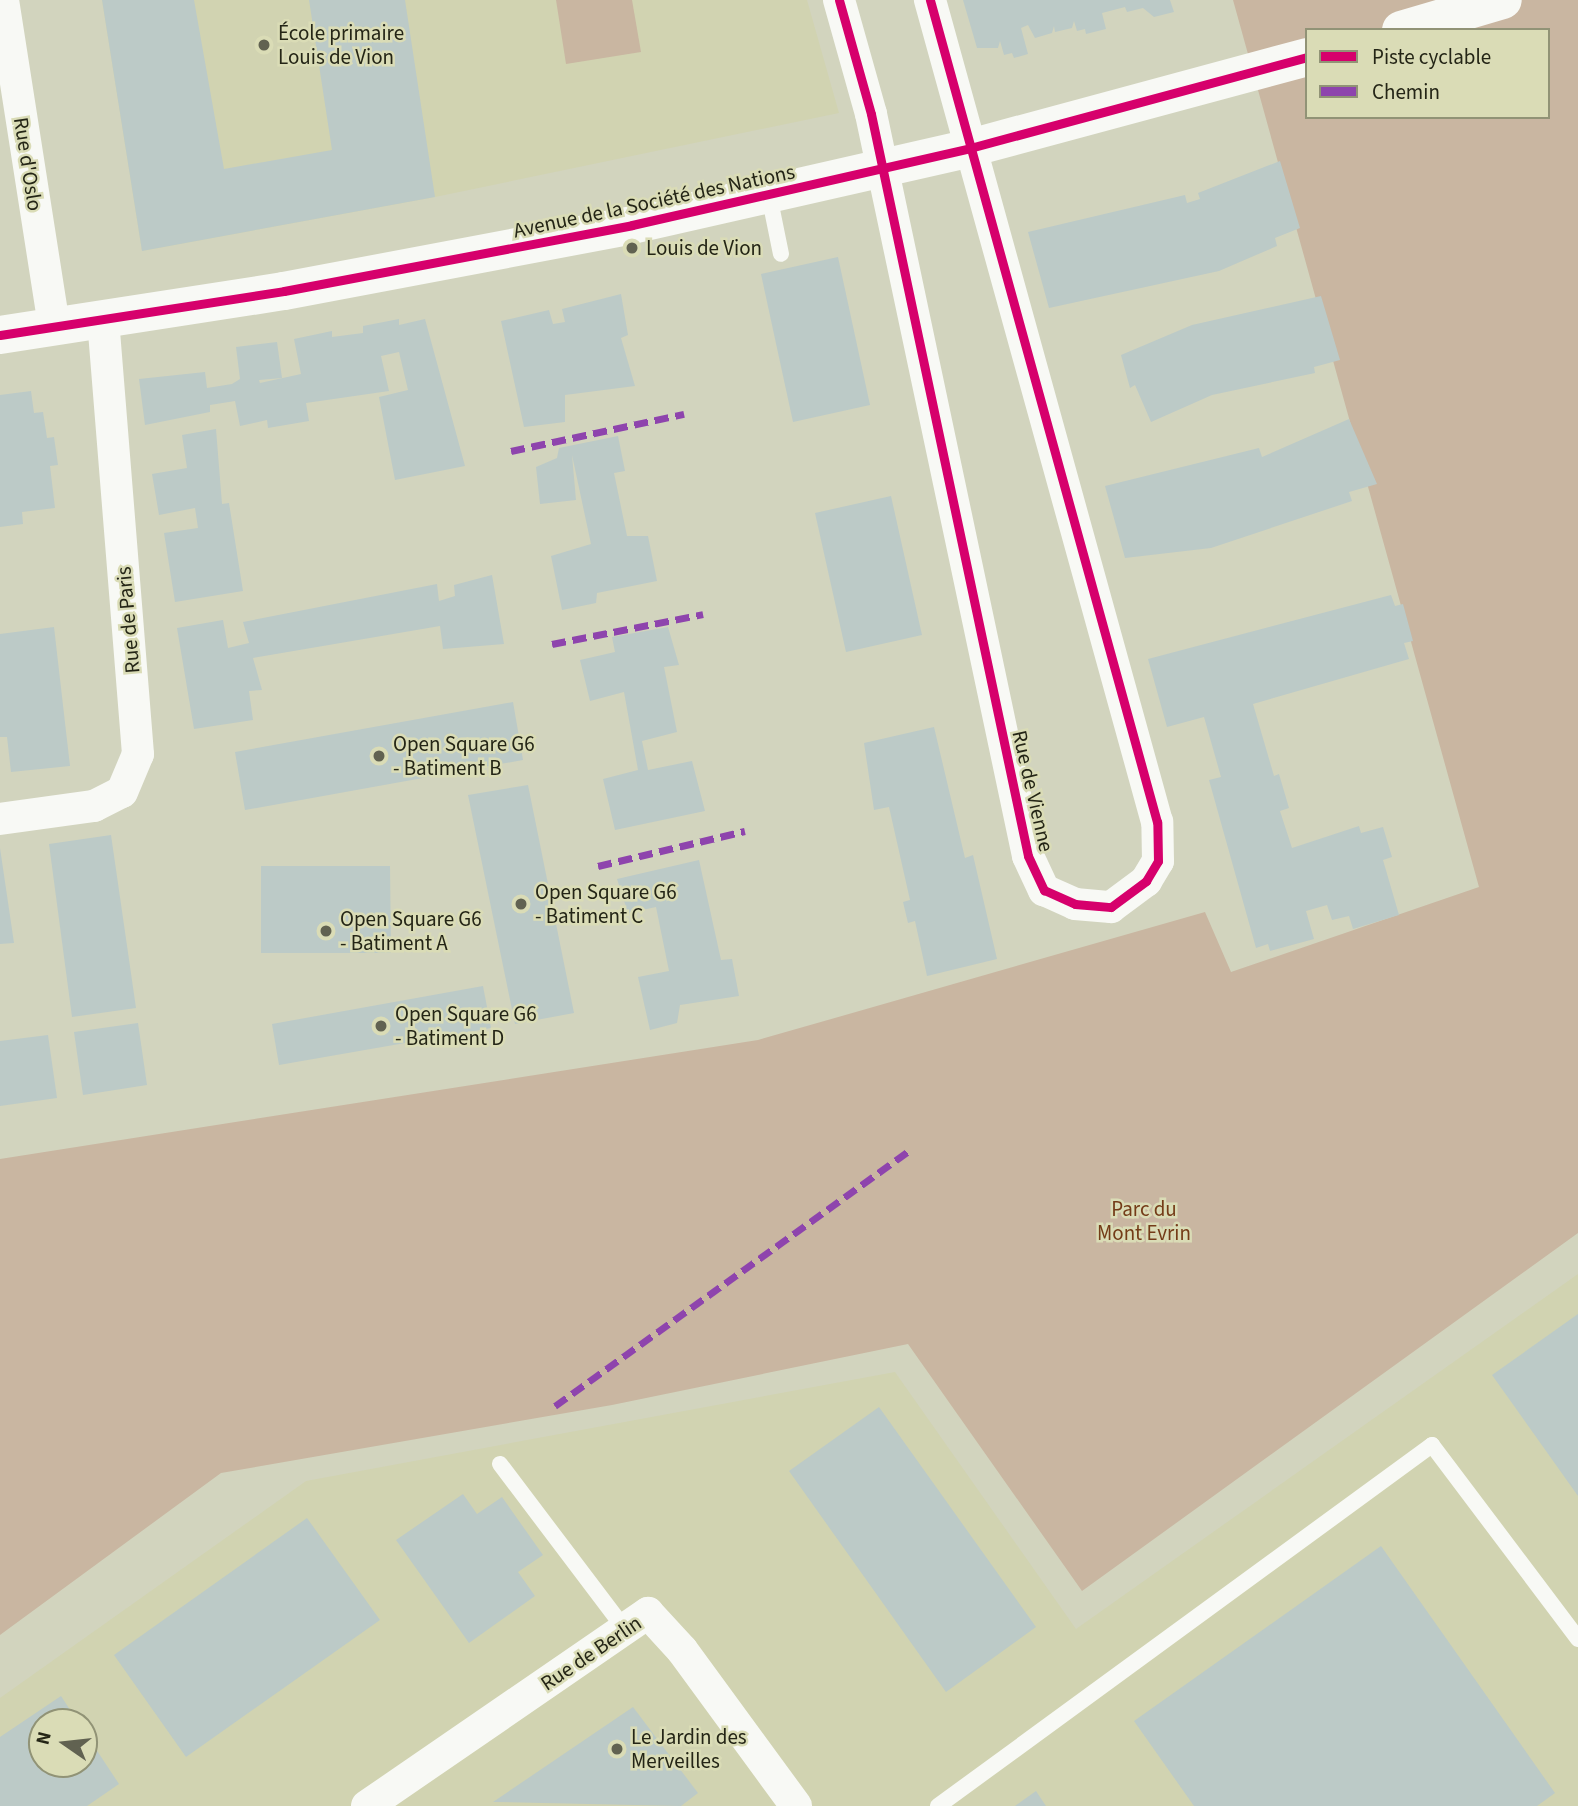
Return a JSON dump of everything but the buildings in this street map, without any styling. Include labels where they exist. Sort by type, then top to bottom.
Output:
[{"type":"street","name":"Rue d'Oslo","points":[[3,0],[54,327]]},
{"type":"street","name":"Rue de Vienne","points":[[839,0],[881,169],[1028,856],[1044,890],[1075,904],[1111,907],[1146,881],[1158,861],[1157,822],[930,0]]},
{"type":"street","points":[[1408,28],[1503,0]]},
{"type":"street","name":"Avenue de la Société des Nations","points":[[0,335],[458,259],[769,195],[970,148],[1305,58]]},
{"type":"street","name":"Rue de Paris","points":[[0,819],[94,806],[121,792],[138,754],[103,319]]},
{"type":"street","name":"Rue de Berlin","points":[[367,1806],[648,1613],[682,1650],[796,1806]]},
{"type":"lane","points":[[769,195],[782,254]]},
{"type":"lane","points":[[938,1806],[1432,1445],[1578,1639]]},
{"type":"lane","points":[[500,1464],[625,1629]]},
{"type":"shaded area","points":[[102,0],[807,0],[839,113],[435,197],[142,251]]},
{"type":"shaded area","points":[[1578,1274],[1578,1806],[0,1806],[0,1698],[306,1481],[895,1372],[1076,1629]]},
{"type":"green space","points":[[556,0],[632,0],[641,52],[566,64]]},
{"type":"green space","name":"Parc du Mont Evrin","points":[[1233,0],[1578,0],[1578,1233],[1082,1591],[908,1344],[612,1405],[221,1473],[0,1635],[0,1159],[758,1040],[1205,912],[1231,972],[1479,887]]},
{"type":"marked path","points":[[511,451],[684,414]]},
{"type":"marked path","points":[[552,644],[703,614]]},
{"type":"marked path","points":[[598,866],[745,831]]},
{"type":"marked path","points":[[555,1406],[910,1150]]},
{"type":"cycle path","points":[[839,0],[871,114],[1028,856],[1044,890],[1075,904],[1111,907],[1146,881],[1158,861],[1157,822],[930,0]]},
{"type":"cycle path","points":[[0,335],[284,291],[632,225],[970,148],[1305,58]]},
{"type":"place","name":"École primaire Louis de Vion","points":[[264,45]]},
{"type":"place","name":"Louis de Vion","points":[[632,248]]},
{"type":"place","name":"Open Square G6 - Batiment B","points":[[379,756]]},
{"type":"place","name":"Open Square G6 - Batiment C","points":[[521,904]]},
{"type":"place","name":"Open Square G6 - Batiment A","points":[[326,931]]},
{"type":"place","name":"Open Square G6 - Batiment D","points":[[381,1026]]},
{"type":"place","name":"Le Jardin des Merveilles","points":[[617,1749]]}]
